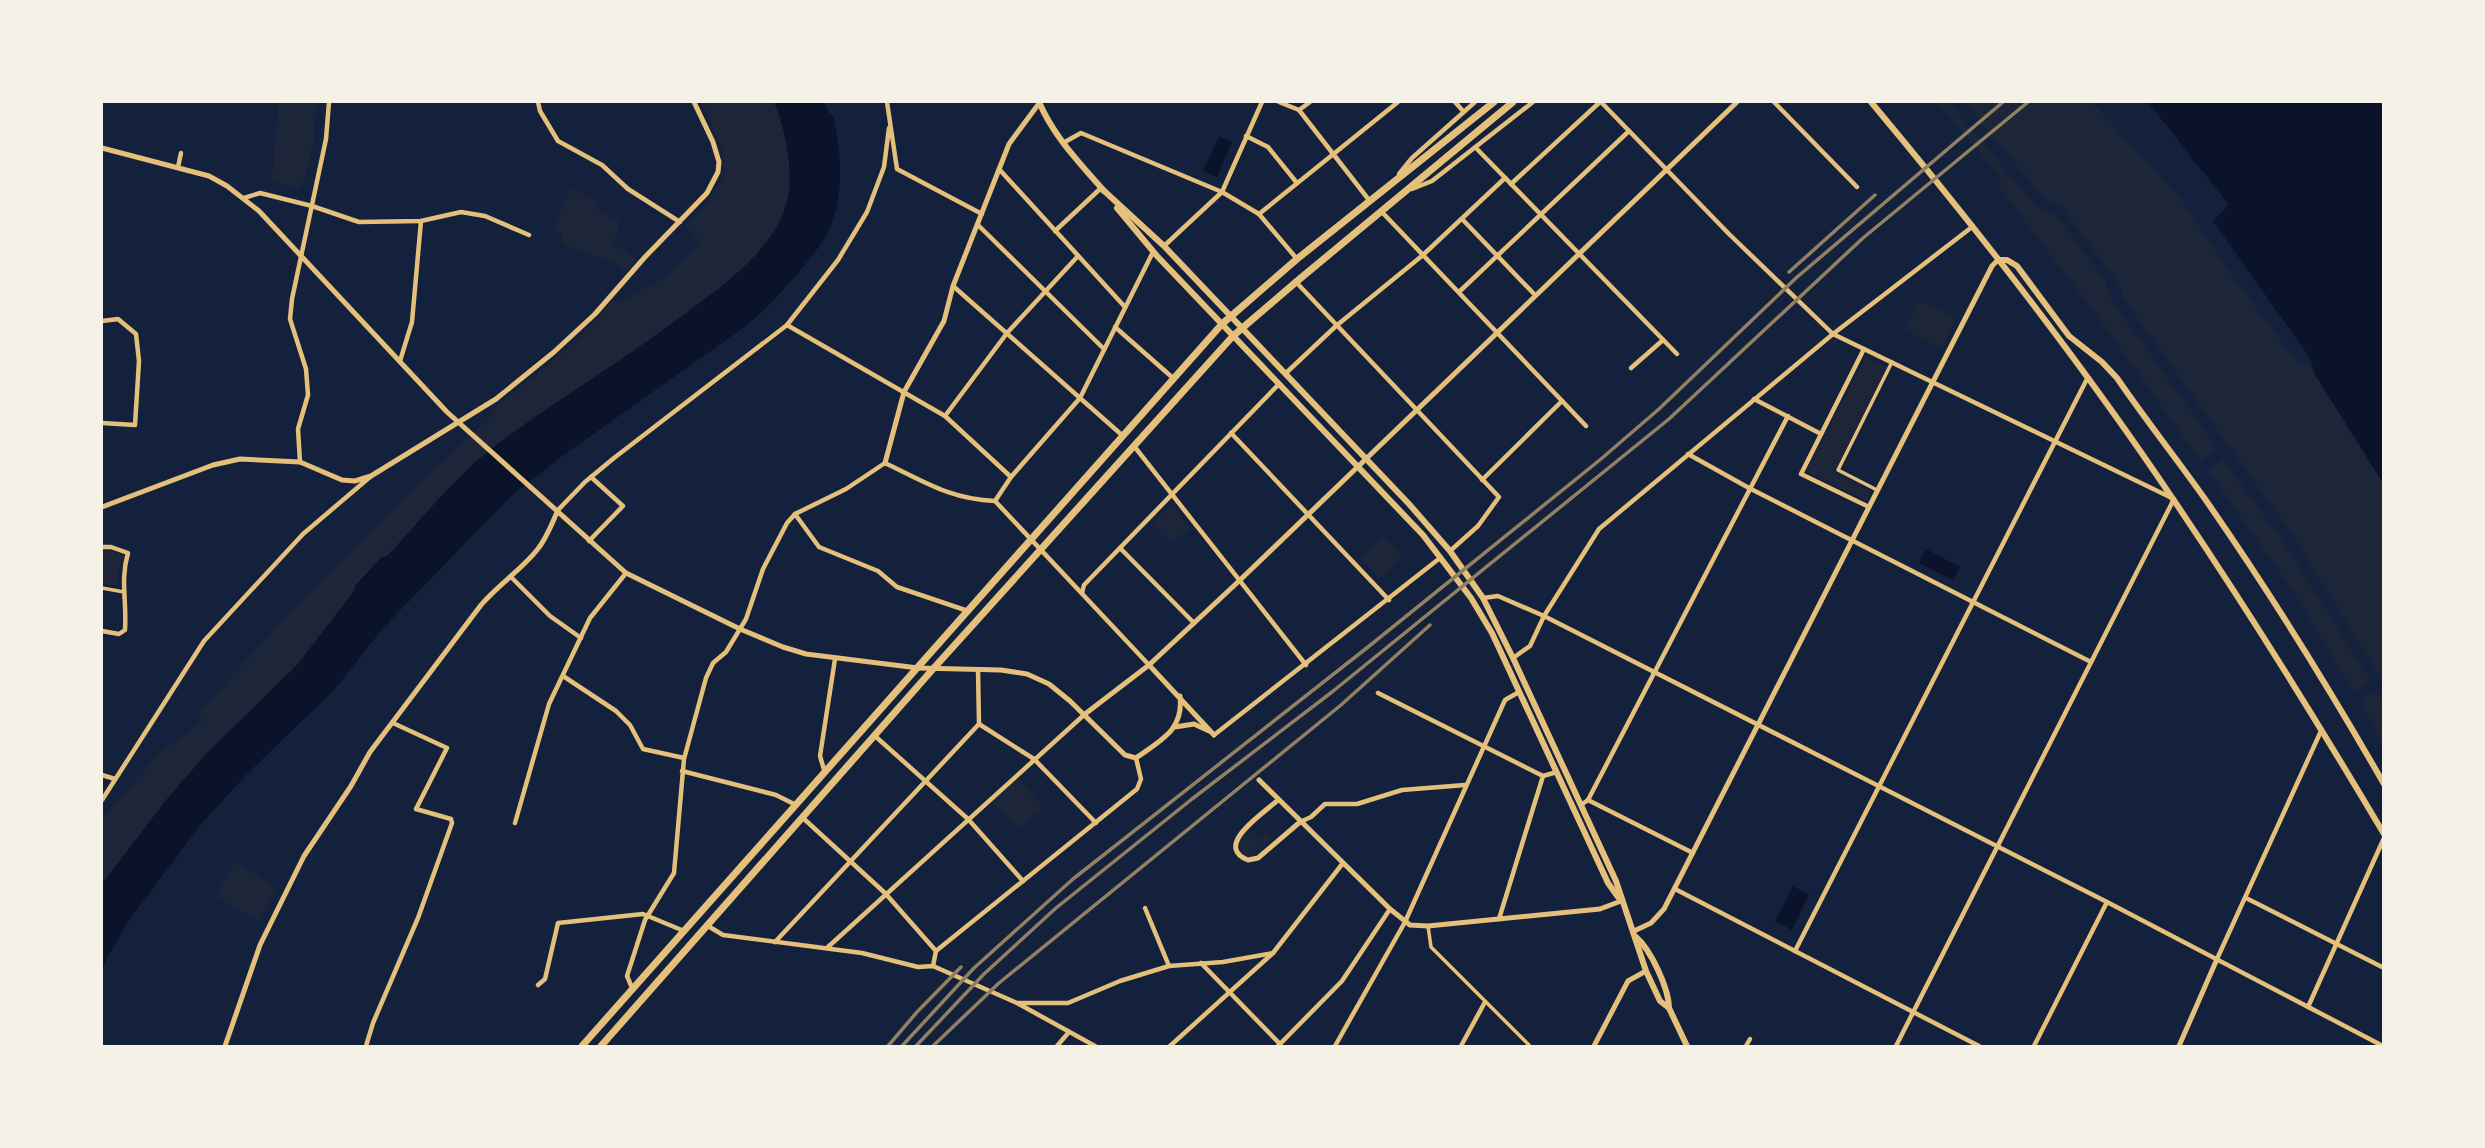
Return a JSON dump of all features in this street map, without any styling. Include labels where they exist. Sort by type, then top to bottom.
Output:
[{"type":"main road","points":[[1040,102],[1046,118],[1062,144],[1153,251],[1441,557],[1471,598],[1492,633],[1520,691],[1608,883],[1621,901]]},
{"type":"main road","points":[[582,1046],[1222,324],[1369,200],[1494,102]]},
{"type":"main road","points":[[601,1046],[933,669],[1242,327],[1513,102]]},
{"type":"main road","points":[[1871,102],[1998,260],[2174,499],[2322,728],[2384,836]]},
{"type":"main road","points":[[1101,188],[1164,246],[1425,521],[1483,598],[1584,803],[1616,881],[1635,934],[1637,950],[1660,1001],[1669,1008]]},
{"type":"main road","points":[[1998,260],[2015,264],[2069,336],[2117,377],[2270,594],[2384,784]]},
{"type":"main road","points":[[1635,934],[1646,946],[1686,1046]]},
{"type":"street","points":[[300,462],[298,429],[307,395],[306,369],[290,319],[326,139],[329,102]]},
{"type":"street","points":[[538,102],[540,111],[558,141],[602,165],[628,189],[680,222]]},
{"type":"street","points":[[102,800],[204,641],[303,534],[371,477],[519,382],[568,340],[707,193],[718,172],[719,162],[713,142],[694,102]]},
{"type":"street","points":[[887,102],[897,169],[982,214]]},
{"type":"street","points":[[633,990],[627,976],[648,916],[674,873],[684,758],[713,663],[726,652],[746,619],[763,569],[786,523],[795,514],[846,489],[885,463],[904,392],[944,321],[953,286],[1014,134],[1040,102]]},
{"type":"street","points":[[1164,246],[1222,192],[1262,102]]},
{"type":"street","points":[[1279,102],[1299,110],[1369,200]]},
{"type":"street","points":[[1299,110],[1310,102]]},
{"type":"street","points":[[1259,214],[1398,102]]},
{"type":"street","points":[[1455,102],[1463,111]]},
{"type":"street","points":[[1395,181],[1412,158],[1475,102]]},
{"type":"street","points":[[1404,192],[1432,181],[1532,102]]},
{"type":"street","points":[[1511,184],[1601,102],[1758,262],[1833,334],[2174,499],[1896,1046]]},
{"type":"street","points":[[827,947],[1085,714],[1149,665],[1737,102]]},
{"type":"street","points":[[1774,102],[1857,187]]},
{"type":"street","points":[[225,1046],[260,945],[293,877],[370,752],[495,588],[511,577],[538,549],[558,510],[592,477],[787,325],[838,260],[867,212],[884,167],[889,128]]},
{"type":"street","points":[[1459,292],[1629,131]]},
{"type":"street","points":[[1062,144],[1081,133],[1222,192],[1259,214],[1297,259]]},
{"type":"street","points":[[1246,136],[1268,147],[1297,183]]},
{"type":"street","points":[[102,148],[209,176],[244,198],[458,422],[626,573],[783,647],[835,659],[918,668],[1001,670],[1027,674],[1049,684],[1085,714],[1125,754],[1136,758]]},
{"type":"street","points":[[1476,148],[1677,354]]},
{"type":"street","points":[[177,167],[181,153]]},
{"type":"street","points":[[999,169],[1125,307]]},
{"type":"street","points":[[1286,373],[1336,326],[1423,255],[1505,177]]},
{"type":"street","points":[[1055,231],[1101,188]]},
{"type":"street","points":[[244,198],[260,193],[312,206],[359,222],[421,221],[461,212],[485,216],[529,234]]},
{"type":"street","points":[[1381,211],[1586,425]]},
{"type":"street","points":[[1462,219],[1535,295]]},
{"type":"street","points":[[400,360],[412,322],[421,221]]},
{"type":"street","points":[[978,225],[1104,349]]},
{"type":"street","points":[[1513,658],[1530,646],[1544,616],[1599,529],[1833,334],[1972,227]]},
{"type":"street","points":[[995,501],[1011,477],[1080,398],[1153,251]]},
{"type":"street","points":[[944,416],[1007,333],[1079,256]]},
{"type":"street","points":[[1635,934],[1656,919],[1675,889],[1992,266],[1998,260]]},
{"type":"street","points":[[1296,282],[1499,497],[1478,526],[1450,551]]},
{"type":"street","points":[[953,286],[1123,436]]},
{"type":"street","points":[[102,321],[118,319],[139,339],[135,425],[102,423]]},
{"type":"street","points":[[787,325],[944,416],[1011,477]]},
{"type":"street","points":[[1115,327],[1173,378]]},
{"type":"street","points":[[1631,368],[1663,340]]},
{"type":"street","points":[[1864,349],[1801,474],[1870,508]]},
{"type":"street","points":[[1878,491],[1838,470],[1892,362]]},
{"type":"street","points":[[1796,951],[2087,379]]},
{"type":"street","points":[[1082,593],[1084,585],[1279,384]]},
{"type":"street","points":[[1754,399],[1821,433]]},
{"type":"street","points":[[1482,480],[1562,401]]},
{"type":"street","points":[[1693,853],[1584,803],[1787,416]]},
{"type":"street","points":[[1231,433],[1388,600]]},
{"type":"street","points":[[1133,445],[1306,665]]},
{"type":"street","points":[[1688,454],[1749,488],[2091,662]]},
{"type":"street","points":[[102,507],[213,465],[240,459],[300,462],[342,480],[355,481],[371,477]]},
{"type":"street","points":[[885,463],[953,496],[995,501],[1214,735]]},
{"type":"street","points":[[589,541],[623,506],[592,477]]},
{"type":"street","points":[[795,514],[819,547],[878,570],[897,587],[969,612]]},
{"type":"street","points":[[102,547],[128,553],[122,573],[125,629],[119,634],[102,631]]},
{"type":"street","points":[[1120,548],[1194,623]]},
{"type":"street","points":[[1214,735],[1441,557]]},
{"type":"street","points":[[515,823],[549,704],[590,618],[626,573]]},
{"type":"street","points":[[511,577],[550,617],[581,638]]},
{"type":"street","points":[[102,588],[125,592]]},
{"type":"street","points":[[1483,598],[1497,596],[1544,616],[2107,902],[2383,1046]]},
{"type":"street","points":[[825,773],[820,756],[835,659]]},
{"type":"street","points":[[775,942],[979,724],[978,670]]},
{"type":"street","points":[[563,676],[615,711],[630,725],[643,749],[684,758]]},
{"type":"street","points":[[1335,1046],[1405,922],[1505,700],[1520,691]]},
{"type":"street","points":[[1378,693],[1542,776],[1557,772]]},
{"type":"street","points":[[1136,758],[1175,727],[1180,719],[1180,696]]},
{"type":"street","points":[[366,1046],[373,1023],[418,918],[452,823],[451,819],[416,809],[447,748],[393,723]]},
{"type":"street","points":[[979,724],[1034,759],[1096,823]]},
{"type":"street","points":[[1175,727],[1194,724],[1214,735]]},
{"type":"street","points":[[2179,1046],[2322,728]]},
{"type":"street","points":[[875,736],[968,819],[1023,881]]},
{"type":"street","points":[[933,965],[936,951],[1137,789],[1141,779],[1136,758]]},
{"type":"street","points":[[682,771],[776,795],[796,805]]},
{"type":"street","points":[[102,775],[115,779]]},
{"type":"street","points":[[1498,920],[1542,776]]},
{"type":"street","points":[[1259,780],[1390,909],[1405,922],[1417,927],[1600,909],[1621,901]]},
{"type":"street","points":[[1278,800],[1237,837],[1234,847],[1237,853],[1248,860],[1258,858],[1325,804],[1357,804],[1402,790],[1466,785]]},
{"type":"street","points":[[803,818],[886,893],[936,951]]},
{"type":"street","points":[[2308,1007],[2384,836]]},
{"type":"street","points":[[1170,1046],[1273,953],[1343,863]]},
{"type":"street","points":[[1675,889],[1979,1046]]},
{"type":"street","points":[[2246,898],[2384,968]]},
{"type":"street","points":[[2034,1046],[2107,902]]},
{"type":"street","points":[[1145,908],[1169,965]]},
{"type":"street","points":[[1201,963],[1279,1045],[1342,981],[1390,909]]},
{"type":"street","points":[[538,985],[545,979],[558,923],[643,914],[684,931]]},
{"type":"street","points":[[708,926],[723,935],[827,947],[888,958],[918,967],[933,965],[1017,1003],[1095,1046]]},
{"type":"street","points":[[1427,926],[1431,947],[1530,1046]]},
{"type":"street","points":[[1017,1003],[1068,1003],[1169,965],[1223,962],[1273,953]]},
{"type":"street","points":[[1594,1046],[1628,981],[1646,971]]},
{"type":"street","points":[[1461,1046],[1485,1002]]},
{"type":"street","points":[[1057,1046],[1069,1032]]},
{"type":"street","points":[[1746,1046],[1749,1039]]},
{"type":"shaded area","points":[[278,102],[317,102],[313,144],[303,184],[298,188],[272,181]]},
{"type":"shaded area","points":[[701,102],[774,102],[785,139],[789,193],[779,223],[756,255],[709,296],[521,427],[469,468],[387,557],[382,558],[355,585],[354,591],[297,665],[102,884],[102,820],[162,750],[178,741],[202,720],[197,715],[268,637],[377,524],[492,416],[493,410],[575,342],[613,300],[619,302],[660,280],[701,243],[685,225],[714,193],[724,168],[719,141]]},
{"type":"shaded area","points":[[774,102],[824,102],[829,113],[833,115],[840,163],[839,196],[830,227],[812,256],[757,317],[561,457],[511,496],[384,627],[335,689],[246,775],[202,823],[125,926],[102,968],[102,884],[166,800],[208,752],[297,665],[354,591],[355,586],[484,455],[709,296],[756,255],[779,223],[789,193],[785,139]]},
{"type":"shaded area","points":[[1937,102],[1949,102],[2036,206],[2055,214],[2106,282],[2109,296],[2218,449],[2201,462],[2105,327],[1998,185],[2001,178]]},
{"type":"shaded area","points":[[1964,102],[2092,102],[2178,196],[2234,278],[2299,365],[2308,363],[2383,483],[2383,682],[2292,534],[2123,298],[2119,284],[2061,207],[2044,198]]},
{"type":"shaded area","points":[[2148,102],[2383,102],[2383,483],[2316,376],[2310,358],[2213,221],[2229,205]]},
{"type":"shaded area","points":[[1219,136],[1232,142],[1217,177],[1203,171]]},
{"type":"shaded area","points":[[572,188],[600,203],[598,210],[620,222],[613,243],[637,259],[626,271],[618,264],[563,245],[562,232],[553,230]]},
{"type":"shaded area","points":[[1920,301],[1956,318],[1941,349],[1904,329]]},
{"type":"shaded area","points":[[1866,357],[1887,367],[1834,472],[1870,491],[1867,501],[1806,471]]},
{"type":"shaded area","points":[[2223,459],[2284,543],[2371,681],[2354,692],[2296,595],[2208,471]]},
{"type":"shaded area","points":[[1172,504],[1190,528],[1172,543],[1151,524]]},
{"type":"shaded area","points":[[1383,537],[1403,556],[1379,579],[1361,559]]},
{"type":"shaded area","points":[[1926,549],[1960,567],[1953,580],[1919,563]]},
{"type":"shaded area","points":[[102,551],[124,555],[118,572],[118,586],[102,584]]},
{"type":"shaded area","points":[[2376,690],[2383,703],[2383,743],[2359,700]]},
{"type":"shaded area","points":[[1018,777],[1044,809],[1018,829],[991,800]]},
{"type":"shaded area","points":[[1251,831],[1258,838],[1268,831],[1270,837],[1275,837],[1250,857],[1241,854],[1239,846]]},
{"type":"shaded area","points":[[236,861],[276,889],[260,922],[215,897]]},
{"type":"shaded area","points":[[1793,886],[1809,895],[1792,930],[1775,921]]},
{"type":"railway","points":[[902,1046],[974,968],[1073,879],[1601,459],[1659,409],[1796,278],[2003,102]]},
{"type":"railway","points":[[916,1046],[984,974],[1056,908],[1332,692],[1669,419],[1863,238],[2028,102]]},
{"type":"railway","points":[[1789,272],[1875,195]]},
{"type":"railway","points":[[933,1046],[999,983],[1341,705],[1430,625]]},
{"type":"railway","points":[[888,1046],[961,967]]}]
